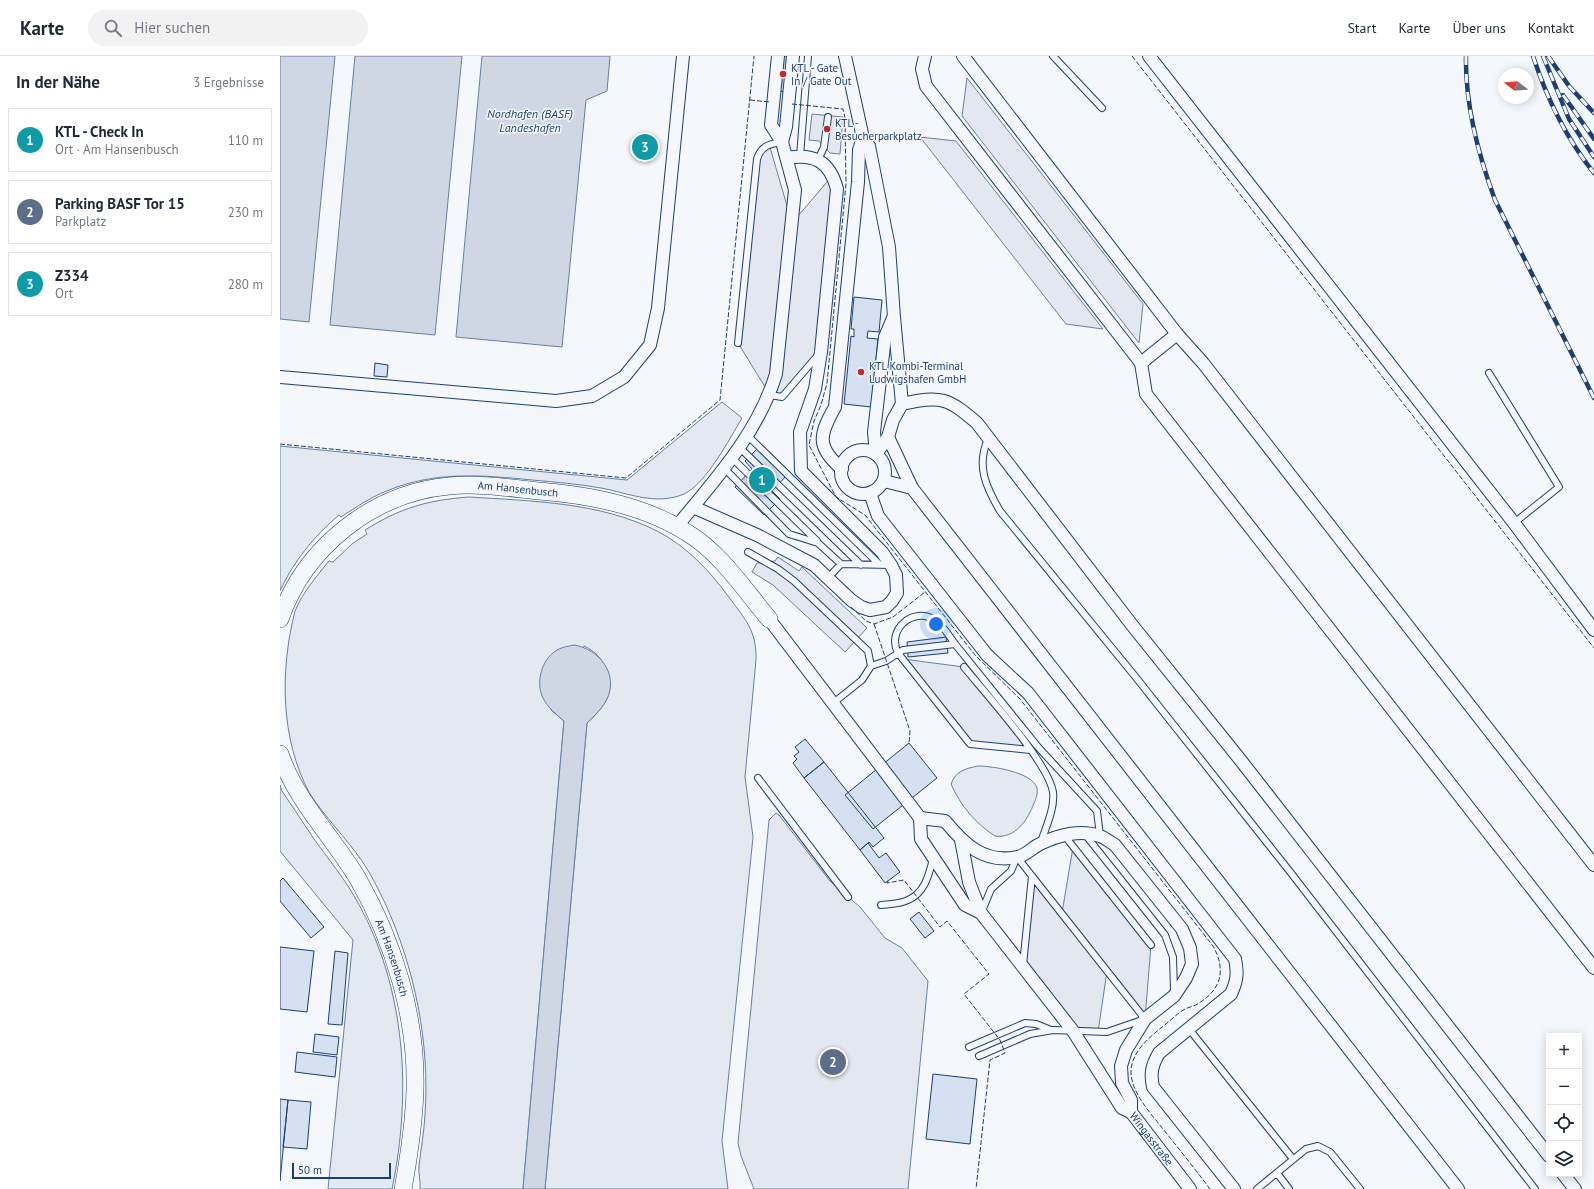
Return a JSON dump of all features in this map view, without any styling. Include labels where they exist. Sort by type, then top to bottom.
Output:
[{"type":"street","points":[[280,377],[556,401],[592,396],[624,377],[650,345],[658,308],[683,56]]},
{"type":"street","points":[[677,526],[725,469],[770,395],[776,374],[795,190],[782,142],[771,125],[778,56]]},
{"type":"street","points":[[782,142],[786,127],[793,56]]},
{"type":"street","points":[[845,56],[863,138],[869,146],[889,247],[902,404],[893,420],[888,437],[876,454]]},
{"type":"street","points":[[925,56],[922,69],[926,86],[1141,363],[1146,394],[1594,968]]},
{"type":"street","points":[[963,56],[1177,334],[1208,369],[1594,865]]},
{"type":"street","points":[[1149,56],[1514,523],[1594,630]]},
{"type":"street","points":[[842,469],[828,457],[823,446],[823,434],[827,421],[835,407],[857,189],[859,150],[863,138]]},
{"type":"street","points":[[693,507],[756,535],[814,565],[851,600],[861,607],[870,610],[886,607],[897,593],[896,575],[886,565],[882,552],[801,471],[800,432],[815,389],[821,352],[837,189],[833,175],[818,160],[800,156],[787,158]]},
{"type":"street","points":[[876,454],[874,432],[885,337],[894,317]]},
{"type":"street","points":[[1141,363],[1177,334]]},
{"type":"street","points":[[902,404],[936,399],[956,406],[977,424],[1132,625],[1242,762],[1546,1152]]},
{"type":"street","points":[[888,437],[912,488],[1458,1189]]},
{"type":"street","points":[[864,450],[876,454],[880,458],[885,469],[884,481],[876,491],[870,494],[856,493],[849,489],[844,484],[842,469],[844,463],[852,454],[864,450]]},
{"type":"street","points":[[884,481],[912,488]]},
{"type":"street","name":"Am Hansenbusch","points":[[280,619],[290,595],[300,578],[330,541],[365,515],[382,505],[407,495],[449,486],[475,485],[595,498],[636,510],[677,526],[703,543],[716,555],[770,618]]},
{"type":"street","points":[[870,494],[878,516],[987,654],[1028,693],[1235,959],[1238,971],[1237,982],[1231,994],[1159,1053],[1153,1063],[1151,1075],[1154,1087],[1234,1189]]},
{"type":"street","points":[[770,618],[832,704],[920,818],[921,838],[965,905],[981,913]]},
{"type":"street","name":"Am Hansenbusch","points":[[280,754],[296,790],[358,879],[383,932],[400,978],[409,1021],[415,1089],[410,1145],[403,1189]]},
{"type":"street","points":[[920,818],[946,821],[961,840],[978,853],[992,858],[1018,858],[1041,844],[1064,835],[1083,833],[1100,836],[1115,845],[1182,930],[1190,948],[1192,964],[1186,978],[1174,996],[1145,1019]]},
{"type":"street","points":[[961,840],[969,882],[981,913],[1073,1031],[1122,1108],[1131,1112]]},
{"type":"street","name":"Wingasstraße","points":[[1145,1019],[1126,1050],[1121,1066],[1122,1083],[1130,1100],[1131,1112],[1190,1189]]},
{"type":"street","points":[[1565,1177],[1574,1189]]},
{"type":"lane","points":[[800,156],[808,56]]},
{"type":"lane","points":[[1053,56],[1102,108]]},
{"type":"lane","points":[[818,160],[824,147],[828,117]]},
{"type":"lane","points":[[738,343],[757,160],[763,148],[769,144],[782,142]]},
{"type":"lane","points":[[770,395],[782,397],[821,352]]},
{"type":"lane","points":[[1489,373],[1559,487],[1514,523]]},
{"type":"lane","points":[[747,435],[886,565]]},
{"type":"lane","points":[[988,439],[983,451],[981,462],[990,494],[1000,512],[1134,675],[1281,860],[1535,1189]]},
{"type":"lane","points":[[739,447],[861,565]]},
{"type":"lane","points":[[732,458],[841,564],[886,565]]},
{"type":"lane","points":[[725,469],[789,534],[818,543]]},
{"type":"lane","points":[[748,552],[794,581],[868,651],[870,666],[862,680],[832,704]]},
{"type":"lane","points":[[828,578],[841,564]]},
{"type":"lane","points":[[1030,750],[970,744],[898,653],[895,647],[895,637],[898,628],[905,620],[924,616],[934,620],[944,628],[955,644],[1038,747],[1097,811],[1100,836]]},
{"type":"lane","points":[[870,666],[886,661],[903,650],[955,644]]},
{"type":"lane","points":[[964,667],[1030,750],[1048,777],[1053,792],[1053,806],[1041,844]]},
{"type":"lane","points":[[758,778],[848,896]]},
{"type":"lane","points":[[1083,833],[1165,935],[1173,957],[1174,996]]},
{"type":"lane","points":[[1064,835],[1152,945]]},
{"type":"lane","points":[[881,905],[909,900],[926,885],[933,857]]},
{"type":"lane","points":[[979,1056],[1030,1034],[1053,1030],[1107,1032],[1145,1019],[1018,858],[1011,871],[991,889],[981,913]]},
{"type":"lane","points":[[1022,966],[1032,876]]},
{"type":"lane","points":[[969,1047],[1025,1023],[1036,1024],[1053,1030]]},
{"type":"lane","points":[[1189,1028],[1293,1159]]},
{"type":"lane","points":[[1256,1189],[1306,1149],[1318,1146],[1330,1152],[1360,1189]]},
{"type":"lane","points":[[1277,1172],[1290,1189]]},
{"type":"shaded area","points":[[967,78],[1143,304],[1139,343],[962,116]]},
{"type":"shaded area","name":"KTL - Besucherparkplatz","points":[[812,114],[843,117],[840,154],[830,153],[819,141],[809,140]]},
{"type":"shaded area","points":[[920,137],[956,141],[1103,329],[1066,324]]},
{"type":"shaded area","points":[[769,144],[792,223],[833,175],[821,352],[782,397],[770,395],[738,343],[757,159]]},
{"type":"shaded area","points":[[722,402],[742,418],[709,471],[701,481],[684,494],[663,499],[653,499],[584,485],[477,476],[442,477],[407,484],[377,495],[341,517],[339,515],[321,531],[298,559],[280,591],[280,446],[627,480]]},
{"type":"shaded area","points":[[469,497],[541,502],[589,509],[635,521],[657,531],[687,551],[705,568],[740,612],[752,633],[756,650],[756,660],[745,777],[753,837],[722,1141],[728,1189],[545,1189],[587,723],[599,711],[605,702],[608,697],[610,686],[604,666],[600,659],[595,653],[584,646],[551,710],[564,721],[523,1189],[420,1189],[419,1169],[425,1115],[425,1061],[418,1007],[412,980],[396,928],[371,876],[356,852],[310,794],[300,773],[288,727],[285,680],[290,634],[295,611],[306,591],[329,561],[333,562],[352,544],[367,534],[365,530],[390,516],[427,503]]},
{"type":"shaded area","points":[[778,557],[799,571],[802,567],[867,628],[845,652],[773,585],[752,572],[757,563],[775,561]]},
{"type":"shaded area","points":[[903,659],[964,667],[1030,750],[970,744]]},
{"type":"shaded area","points":[[978,766],[1011,771],[1034,782],[1037,788],[1036,798],[1028,816],[1015,831],[1002,836],[995,836],[975,820],[964,807],[955,792],[951,784],[955,776],[961,771]]},
{"type":"shaded area","points":[[280,785],[282,791],[357,901],[373,934],[386,969],[395,1005],[403,1079],[402,1116],[392,1189],[328,1189],[353,940],[280,851]]},
{"type":"shaded area","points":[[776,813],[830,881],[860,907],[885,938],[902,948],[928,981],[908,1189],[754,1189],[741,1156],[738,1143],[769,820]]},
{"type":"shaded area","points":[[1073,847],[1151,945],[1145,1019],[1107,971],[1098,1032],[1073,1031],[1022,966],[1032,876],[1062,913]]},
{"type":"water","points":[[280,56],[335,56],[309,322],[280,319]]},
{"type":"water","name":"Nordhafen (BASF) Landeshafen","points":[[355,56],[462,56],[435,335],[330,325]]},
{"type":"water","name":"Nordhafen (BASF) Landeshafen","points":[[482,56],[610,56],[607,91],[586,100],[562,347],[456,337]]},
{"type":"water","points":[[574,645],[583,647],[599,657],[608,672],[610,690],[603,706],[587,723],[545,1189],[523,1189],[564,721],[545,702],[541,692],[540,678],[544,664],[553,653],[561,648]]},
{"type":"building","name":"KTL - Gate In / Gate Out","points":[[776,56],[790,56],[790,92],[773,91]]},
{"type":"building","points":[[639,140],[653,142],[652,154],[637,153]]},
{"type":"building","name":"KTL Kombi-Terminal Ludwigshafen GmbH","points":[[854,297],[882,300],[879,332],[868,331],[867,338],[878,339],[871,407],[844,404],[851,336],[854,337],[854,329],[851,329]]},
{"type":"building","points":[[375,363],[388,365],[387,377],[374,376]]},
{"type":"building","points":[[761,445],[789,473],[772,491],[780,499],[764,515],[735,487],[752,469],[745,461]]},
{"type":"building","points":[[946,637],[948,653],[908,657],[907,642]]},
{"type":"building","points":[[805,739],[824,762],[804,778],[793,763],[797,759],[794,756],[799,752],[795,747]]},
{"type":"building","points":[[909,743],[937,778],[873,829],[845,795]]},
{"type":"building","points":[[824,762],[884,838],[873,847],[869,842],[860,850],[804,778]]},
{"type":"building","points":[[868,843],[879,858],[886,853],[900,872],[885,883],[860,850]]},
{"type":"building","points":[[283,878],[324,927],[311,938],[280,901],[280,881]]},
{"type":"building","points":[[919,912],[934,931],[925,938],[910,919]]},
{"type":"building","points":[[280,947],[314,951],[307,1012],[280,1009]]},
{"type":"building","points":[[335,951],[348,953],[342,1025],[328,1024]]},
{"type":"building","points":[[315,1034],[339,1037],[337,1055],[313,1052]]},
{"type":"building","points":[[297,1052],[337,1057],[335,1077],[295,1072]]},
{"type":"building","points":[[933,1074],[977,1079],[970,1144],[926,1139]]},
{"type":"building","points":[[280,1099],[288,1100],[280,1181]]},
{"type":"building","points":[[288,1100],[311,1102],[307,1149],[283,1147]]},
{"type":"railway","points":[[1466,56],[1466,74],[1470,111],[1483,165],[1495,200],[1594,398]]},
{"type":"railway","points":[[1533,56],[1544,88],[1558,118],[1584,160],[1594,173]]},
{"type":"railway","points":[[1543,56],[1569,119],[1594,157]]},
{"type":"railway","points":[[1548,56],[1569,86],[1594,113]]},
{"type":"railway","points":[[1563,95],[1594,139]]},
{"type":"fence","points":[[280,444],[626,478],[720,400],[754,56]]},
{"type":"fence","points":[[1132,56],[1594,648]]},
{"type":"fence","points":[[750,100],[770,102]]},
{"type":"fence","points":[[792,104],[843,109],[845,118],[846,184],[827,383],[821,405],[814,421],[809,445],[836,497],[865,515],[975,655],[1020,699],[1213,946],[1220,963],[1220,978],[1217,985],[1207,997],[1197,1004],[1180,1012],[1145,1042],[1134,1057],[1131,1074],[1133,1084],[1142,1102],[1210,1189]]},
{"type":"fence","points":[[851,607],[866,621],[874,624],[893,617],[925,592]]},
{"type":"fence","points":[[874,624],[910,731],[909,743]]},
{"type":"fence","points":[[888,881],[887,883],[904,880],[940,927],[947,921],[989,974],[964,994],[1000,1040],[1005,1053],[990,1060],[976,1189]]},
{"type":"place","name":"KTL - Gate In / Gate Out","points":[[783,74]]},
{"type":"place","name":"KTL - Besucherparkplatz","points":[[827,129]]},
{"type":"place","name":"Z334","points":[[645,147]]},
{"type":"place","name":"KTL Kombi-Terminal Ludwigshafen GmbH","points":[[861,372]]},
{"type":"place","name":"KTL - Check In","points":[[762,480]]},
{"type":"place","name":"Parking BASF Tor 15","points":[[833,1062]]}]
